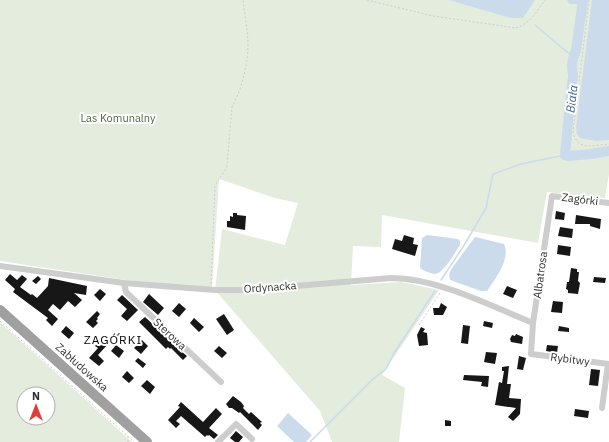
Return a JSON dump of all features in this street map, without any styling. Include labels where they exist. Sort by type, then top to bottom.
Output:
[{"type":"highway","name":"Zabłudowska","points":[[0,310],[147,442]]},
{"type":"street","name":"Zagórki","points":[[552,196],[609,203]]},
{"type":"street","name":"Albatrosa","points":[[531,354],[533,323],[552,196]]},
{"type":"street","name":"Ordynacka","points":[[0,266],[124,283],[211,290],[246,290],[398,278],[413,279],[444,288],[533,323]]},
{"type":"street","name":"Sterowa","points":[[124,283],[126,292],[221,382]]},
{"type":"street","name":"Rybitwy","points":[[531,354],[608,364],[602,408]]},
{"type":"street","points":[[218,442],[236,424],[252,439]]},
{"type":"path","points":[[211,290],[215,186],[219,177],[224,173],[227,166],[232,107],[243,79],[247,57],[248,43],[243,0]]},
{"type":"path","points":[[367,0],[433,16],[516,28],[524,26],[545,0]]},
{"type":"path","points":[[589,0],[573,132],[575,140],[586,146],[609,144]]},
{"type":"path","points":[[419,325],[444,288]]},
{"type":"path","points":[[0,321],[134,442]]},
{"type":"green space","name":"Las Komunalny","points":[[0,0],[609,0],[609,174],[605,198],[547,192],[538,243],[382,215],[381,247],[353,246],[351,285],[401,282],[439,290],[382,375],[405,388],[399,442],[332,442],[320,411],[215,290],[222,229],[285,245],[298,203],[275,198],[219,179],[212,288],[126,280],[0,261]]},
{"type":"green space","points":[[0,322],[132,442],[0,442]]},
{"type":"water","points":[[449,0],[535,0],[523,18],[511,18]]},
{"type":"water","points":[[567,0],[584,0],[582,8],[577,4],[569,4]]},
{"type":"water","points":[[592,0],[609,0],[609,140],[596,141],[580,138],[577,134],[576,128]]},
{"type":"water","points":[[427,235],[458,239],[460,241],[460,245],[445,267],[441,271],[434,274],[421,269],[420,267],[422,238]]},
{"type":"water","points":[[475,237],[504,244],[506,250],[501,269],[487,291],[481,291],[450,280],[449,274],[452,268]]},
{"type":"water","points":[[288,413],[312,435],[306,442],[294,442],[277,426]]},
{"type":"building","points":[[556,211],[565,213],[564,220],[555,219]]},
{"type":"building","points":[[233,213],[246,216],[245,230],[227,227],[227,221],[230,221],[230,216],[233,217]]},
{"type":"building","points":[[576,215],[601,219],[600,229],[590,226],[590,224],[575,224]]},
{"type":"building","points":[[560,227],[573,229],[572,238],[558,236]]},
{"type":"building","points":[[404,235],[414,238],[413,244],[418,245],[415,256],[392,249],[395,239],[402,241]]},
{"type":"building","points":[[558,245],[571,247],[570,256],[557,254]]},
{"type":"building","points":[[571,268],[577,269],[577,272],[579,272],[578,281],[580,283],[578,294],[568,293],[568,290],[566,289],[567,282],[569,282]]},
{"type":"building","points":[[10,274],[17,280],[22,275],[27,279],[20,287],[37,298],[48,286],[49,278],[87,286],[86,295],[74,293],[82,300],[75,307],[68,301],[60,310],[53,304],[48,310],[58,319],[52,326],[46,320],[48,318],[13,292],[15,289],[5,280]]},
{"type":"building","points":[[38,276],[41,279],[36,284],[32,281]]},
{"type":"building","points":[[594,277],[606,278],[605,283],[593,282]]},
{"type":"building","points":[[507,286],[517,290],[513,298],[503,294]]},
{"type":"building","points":[[100,289],[106,294],[100,301],[94,295]]},
{"type":"building","points":[[149,294],[164,308],[158,315],[143,302]]},
{"type":"building","points":[[122,295],[138,310],[127,321],[121,316],[127,309],[117,300]]},
{"type":"building","points":[[553,301],[563,302],[562,313],[551,312]]},
{"type":"building","points":[[179,303],[186,309],[179,317],[172,311]]},
{"type":"building","points":[[441,303],[447,307],[443,315],[434,315],[433,308],[439,308]]},
{"type":"building","points":[[97,311],[100,314],[96,321],[98,323],[93,328],[86,322]]},
{"type":"building","points":[[224,314],[234,330],[227,335],[216,319]]},
{"type":"building","points":[[145,317],[172,342],[171,343],[187,356],[183,360],[171,348],[170,349],[168,347],[166,349],[139,322]]},
{"type":"building","points":[[194,318],[204,327],[199,332],[190,323]]},
{"type":"building","points":[[484,321],[493,323],[492,328],[483,326]]},
{"type":"building","points":[[463,325],[470,326],[468,344],[461,343]]},
{"type":"building","points":[[66,326],[74,333],[69,339],[61,332]]},
{"type":"building","points":[[559,326],[569,328],[569,332],[558,331]]},
{"type":"building","points":[[421,327],[425,329],[423,332],[427,333],[428,345],[419,346],[417,335]]},
{"type":"building","points":[[119,333],[123,337],[118,341],[114,338]]},
{"type":"building","points":[[516,334],[523,337],[522,344],[511,342],[510,339],[512,335],[515,336]]},
{"type":"building","points":[[101,339],[108,344],[98,355],[104,361],[99,366],[89,358],[98,348],[95,346]]},
{"type":"building","points":[[142,340],[148,346],[141,354],[134,348]]},
{"type":"building","points":[[116,345],[124,351],[119,358],[111,351]]},
{"type":"building","points":[[547,345],[558,346],[557,353],[546,351]]},
{"type":"building","points":[[219,346],[227,353],[222,358],[214,351]]},
{"type":"building","points":[[486,352],[497,353],[495,364],[484,362]]},
{"type":"building","points":[[519,356],[526,358],[523,370],[517,369]]},
{"type":"building","points":[[138,358],[146,364],[143,368],[135,361]]},
{"type":"building","points":[[509,366],[507,384],[511,384],[509,398],[521,399],[520,414],[513,421],[508,417],[516,408],[495,405],[499,382],[502,383],[504,371],[502,371],[502,367]]},
{"type":"building","points":[[591,369],[600,370],[598,386],[589,385]]},
{"type":"building","points":[[127,371],[134,378],[129,383],[122,377]]},
{"type":"building","points":[[464,375],[489,376],[488,387],[481,386],[482,382],[463,380]]},
{"type":"building","points":[[147,380],[155,387],[150,394],[141,386]]},
{"type":"building","points":[[233,396],[241,402],[244,406],[243,408],[249,414],[251,412],[262,422],[260,423],[262,425],[258,430],[240,412],[239,413],[232,408],[229,408],[226,404]]},
{"type":"building","points":[[181,402],[203,422],[216,408],[222,414],[209,428],[218,435],[214,439],[209,435],[205,437],[181,416],[176,421],[180,424],[176,428],[168,420],[180,407],[178,406]]},
{"type":"building","points":[[575,409],[589,411],[588,418],[574,416]]},
{"type":"building","points":[[445,420],[451,421],[451,426],[445,426]]},
{"type":"building","points":[[236,431],[243,437],[239,442],[235,442],[230,438]]},
{"type":"waterway","name":"Biała","points":[[583,0],[576,50],[572,64],[573,78],[565,155],[591,154],[609,151]]},
{"type":"waterway","points":[[535,25],[573,57]]},
{"type":"waterway","points":[[441,280],[486,208],[493,174],[521,164],[565,155]]},
{"type":"waterway","points":[[310,442],[373,379],[386,369],[394,353],[435,291]]},
{"type":"district","name":"ZAGÓRKI","points":[[113,340]]}]
